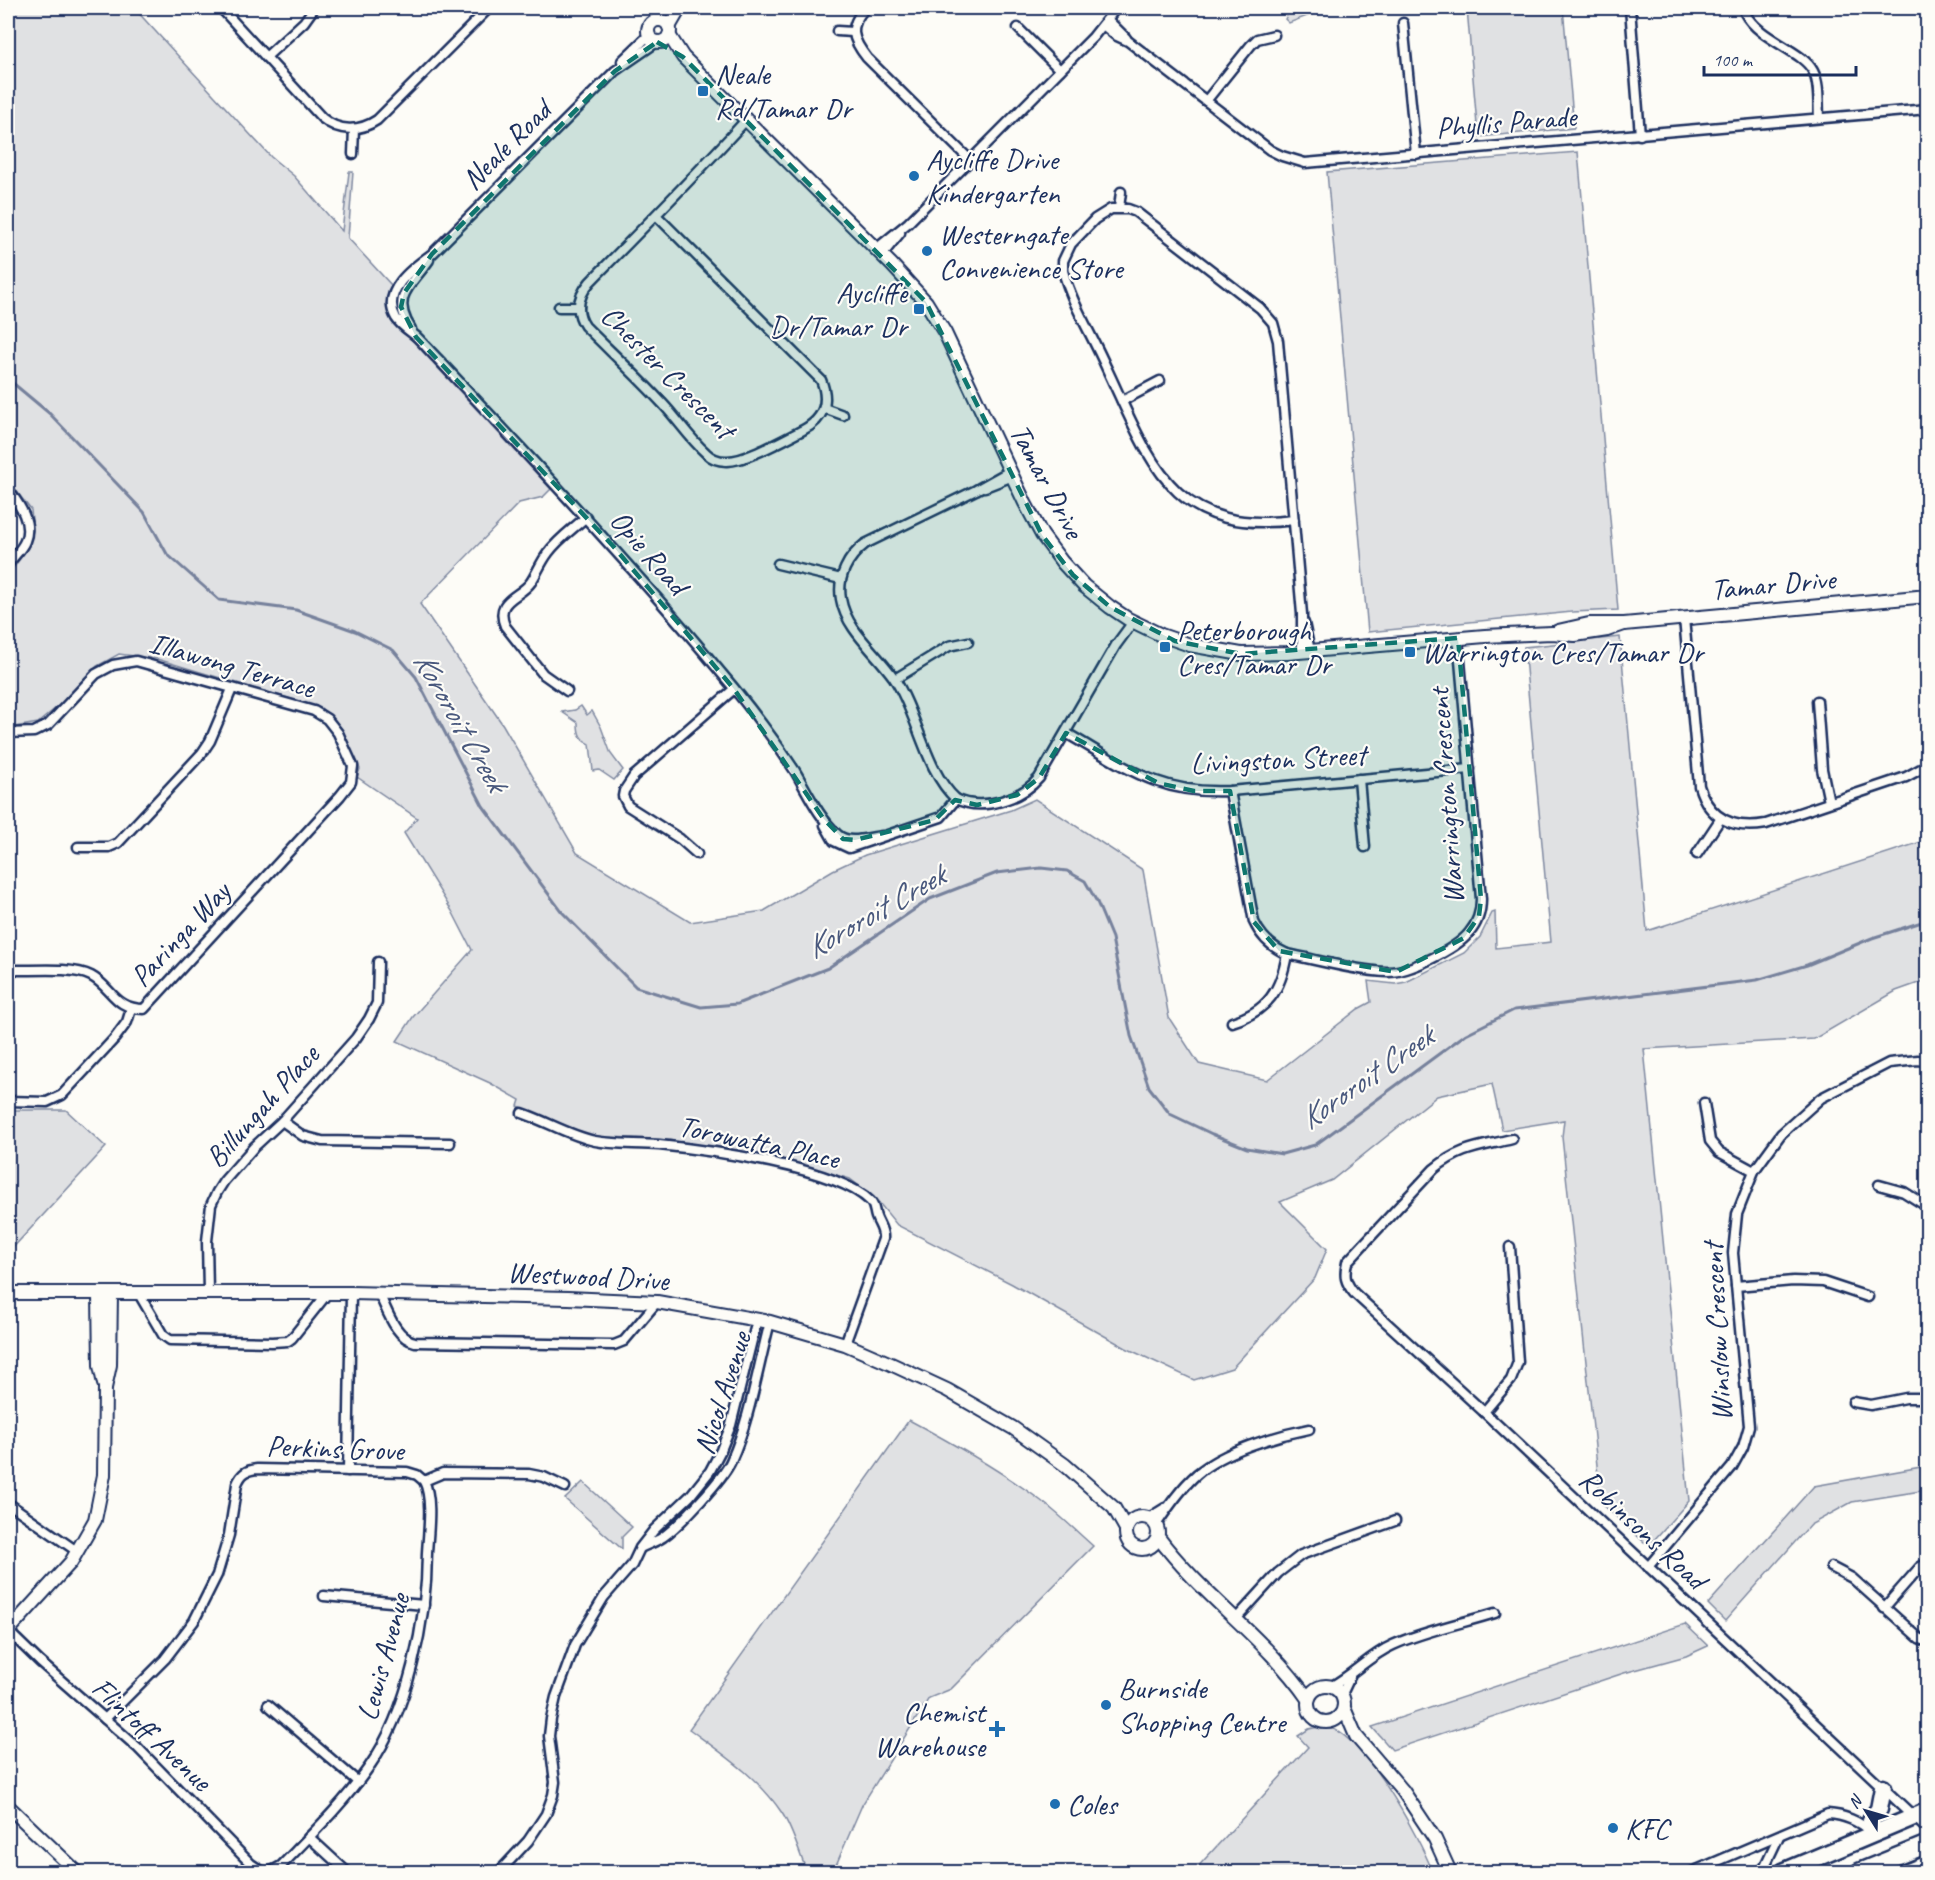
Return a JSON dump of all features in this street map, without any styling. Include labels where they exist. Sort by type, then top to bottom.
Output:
[{"type":"highway","points":[[1872,1833],[1871,1820],[1879,1809],[1883,1788]]},
{"type":"highway","points":[[1783,1872],[1921,1814]]},
{"type":"highway","points":[[1859,1872],[1923,1849]]},
{"type":"street","points":[[221,8],[322,118],[335,126],[354,129],[370,125],[377,120],[489,8]]},
{"type":"street","points":[[266,57],[304,22],[314,8]]},
{"type":"street","name":"Neale Road","points":[[398,297],[432,254],[615,71],[631,50],[660,33],[679,8]]},
{"type":"street","points":[[865,8],[858,16],[853,32],[858,46],[867,58],[970,160]]},
{"type":"street","points":[[879,252],[1106,23],[1116,8]]},
{"type":"street","points":[[1630,8],[1640,135]]},
{"type":"street","points":[[1745,14],[1755,28],[1812,69],[1815,77],[1819,118]]},
{"type":"street","name":"Phyllis Parade","points":[[1106,23],[1115,35],[1128,41],[1269,150],[1295,161],[1317,163],[1928,109]]},
{"type":"street","points":[[1403,23],[1416,154]]},
{"type":"street","points":[[1018,28],[1060,70]]},
{"type":"street","points":[[837,31],[853,32]]},
{"type":"street","name":"Tamar Drive","points":[[660,33],[914,287],[936,317],[1042,535],[1062,562],[1098,597],[1131,620],[1176,641],[1223,652],[1260,654],[1306,652],[1458,638],[1552,633],[1588,624],[1624,624],[1928,596]]},
{"type":"street","points":[[1206,101],[1257,39],[1274,35]]},
{"type":"street","name":"Chester Crescent","points":[[749,122],[590,282],[581,294],[579,307],[581,320],[664,404],[701,448],[712,457],[727,461],[743,458],[806,428],[816,420],[824,408]]},
{"type":"street","points":[[353,154],[354,129]]},
{"type":"street","points":[[1119,208],[1121,192]]},
{"type":"street","points":[[1294,520],[1269,523],[1234,521],[1215,515],[1195,506],[1180,495],[1158,471],[1122,401],[1062,271],[1063,261],[1071,244],[1095,219],[1111,209],[1128,209],[1144,217],[1260,308],[1273,323],[1278,341],[1306,652]]},
{"type":"street","points":[[656,215],[815,373],[824,389],[826,397],[824,408],[843,415]]},
{"type":"street","name":"Opie Road","points":[[398,297],[402,313],[416,337],[586,517],[734,689],[779,748],[840,842],[882,836],[941,817],[956,799]]},
{"type":"street","name":"Chester Crescent","points":[[559,307],[579,307]]},
{"type":"street","points":[[1122,401],[1160,381]]},
{"type":"street","points":[[1011,473],[865,544],[850,558],[842,579],[841,599],[848,619],[895,679],[939,779],[956,799],[969,804],[986,804],[1025,791],[1039,778],[1116,645],[1119,635],[1131,620]]},
{"type":"street","points":[[8,489],[26,518],[27,531],[25,542],[8,564]]},
{"type":"street","points":[[567,691],[543,674],[502,619],[503,610],[510,598],[531,582],[554,545],[586,517]]},
{"type":"street","points":[[778,564],[842,579]]},
{"type":"street","points":[[1684,618],[1699,786],[1707,804],[1721,818],[1736,825],[1755,826],[1913,774],[1928,765]]},
{"type":"street","name":"Warrington Crescent","points":[[1230,791],[1254,922],[1269,944],[1287,954],[1378,972],[1396,972],[1412,968],[1464,938],[1475,924],[1481,908],[1458,638]]},
{"type":"street","points":[[895,679],[949,646],[968,642]]},
{"type":"street","name":"Illawong Terrace","points":[[8,733],[34,732],[48,725],[96,674],[113,665],[136,661],[314,711],[327,719],[338,733],[353,766],[351,782]]},
{"type":"street","points":[[78,847],[109,847],[118,843],[202,753],[210,741],[232,689]]},
{"type":"street","points":[[697,854],[680,839],[634,812],[625,801],[624,791],[634,776],[734,689]]},
{"type":"street","points":[[1816,701],[1822,769],[1829,802]]},
{"type":"street","name":"Livingston Street","points":[[1066,733],[1124,767],[1158,783],[1194,791],[1230,791],[1470,769]]},
{"type":"street","points":[[1359,779],[1365,847]]},
{"type":"street","name":"Paringa Way","points":[[8,970],[75,972],[92,976],[131,1009],[144,1009],[351,782]]},
{"type":"street","points":[[1697,854],[1721,818]]},
{"type":"street","points":[[1232,1022],[1254,1012],[1275,993],[1287,954]]},
{"type":"street","name":"Billungah Place","points":[[208,1292],[207,1241],[211,1205],[217,1192],[254,1147],[282,1121],[357,1038],[377,1003],[378,962]]},
{"type":"street","points":[[8,1101],[47,1102],[62,1095],[115,1038],[127,1022],[131,1009]]},
{"type":"street","name":"Winslow Crescent","points":[[1648,1567],[1732,1467],[1743,1447],[1749,1425],[1732,1253],[1737,1215],[1754,1171],[1781,1134],[1821,1098],[1890,1063],[1918,1060],[1928,1062]]},
{"type":"street","points":[[1704,1103],[1710,1141],[1719,1152],[1754,1171]]},
{"type":"street","name":"Torowatta Place","points":[[522,1113],[597,1142],[658,1145],[773,1163],[845,1184],[862,1195],[874,1208],[876,1218],[884,1233],[845,1344]]},
{"type":"street","points":[[282,1121],[303,1136],[322,1141],[450,1143]]},
{"type":"street","name":"Robinsons Road","points":[[1512,1139],[1470,1148],[1450,1156],[1434,1169],[1347,1262],[1346,1283],[1354,1293],[1484,1412],[1883,1788],[1921,1814],[1928,1830]]},
{"type":"street","points":[[1879,1185],[1904,1192],[1928,1207]]},
{"type":"street","points":[[1484,1412],[1511,1380],[1518,1362],[1509,1247]]},
{"type":"street","points":[[1736,1286],[1792,1281],[1822,1282],[1868,1297]]},
{"type":"street","name":"Westwood Drive","points":[[8,1293],[351,1293],[568,1298],[657,1302],[763,1321],[845,1344],[947,1390],[1013,1428],[1065,1465],[1114,1508],[1150,1524]]},
{"type":"street","points":[[348,1471],[351,1293]]},
{"type":"street","points":[[8,1631],[61,1575],[78,1552],[95,1520],[101,1495],[105,1460],[105,1388],[110,1365],[105,1294]]},
{"type":"street","points":[[139,1294],[163,1335],[170,1340],[272,1342],[288,1341],[292,1338],[327,1294]]},
{"type":"street","points":[[379,1294],[399,1332],[406,1339],[414,1342],[616,1345],[628,1336],[657,1302]]},
{"type":"street","name":"Nicol Avenue","points":[[640,1548],[663,1537],[712,1487],[730,1463],[743,1428],[763,1321]]},
{"type":"street","name":"Nicol Avenue","points":[[499,1872],[528,1841],[546,1814],[553,1795],[555,1782],[549,1736],[551,1719],[556,1697],[575,1645],[604,1598],[632,1565],[640,1548],[654,1530],[690,1496],[722,1450],[763,1321]]},
{"type":"street","points":[[1853,1402],[1871,1405],[1906,1398],[1928,1398]]},
{"type":"street","points":[[1176,1561],[1149,1547],[1150,1524],[1198,1474],[1222,1458],[1290,1433],[1309,1429]]},
{"type":"street","name":"Perkins Grove","points":[[105,1719],[165,1659],[194,1621],[217,1575],[229,1535],[236,1488],[242,1474],[249,1470],[407,1472],[417,1475],[424,1481],[443,1473],[529,1474],[544,1477],[565,1487]]},
{"type":"street","name":"Lewis Avenue","points":[[270,1872],[280,1866],[309,1837],[358,1782],[386,1741],[400,1708],[424,1605],[428,1496],[424,1481]]},
{"type":"street","points":[[8,1503],[78,1552]]},
{"type":"street","name":"Westwood Drive","points":[[1114,1508],[1126,1529],[1126,1537],[1131,1545],[1141,1549],[1149,1547]]},
{"type":"street","points":[[1236,1619],[1278,1573],[1301,1556],[1395,1521]]},
{"type":"street","points":[[1126,1529],[1128,1524],[1150,1524]]},
{"type":"street","points":[[1150,1524],[1176,1561],[1291,1675],[1308,1699],[1310,1714],[1320,1721],[1356,1736]]},
{"type":"street","points":[[1884,1608],[1920,1567],[1928,1563]]},
{"type":"street","points":[[1831,1567],[1852,1578],[1919,1638],[1928,1642]]},
{"type":"street","points":[[324,1596],[424,1605]]},
{"type":"street","points":[[1337,1690],[1368,1658],[1394,1644],[1495,1613]]},
{"type":"street","name":"Flintoff Avenue","points":[[8,1631],[147,1756],[250,1864],[263,1872]]},
{"type":"street","points":[[1291,1675],[1318,1686],[1337,1690]]},
{"type":"street","points":[[1308,1699],[1318,1686]]},
{"type":"street","points":[[1337,1690],[1356,1736],[1403,1791],[1435,1839],[1450,1872]]},
{"type":"street","points":[[268,1705],[358,1782]]},
{"type":"street","points":[[1327,1722],[1337,1719],[1344,1708]]},
{"type":"street","points":[[8,1806],[77,1872]]},
{"type":"street","points":[[1694,1872],[1820,1816],[1831,1814],[1863,1824],[1872,1833]]},
{"type":"street","points":[[1762,1872],[1779,1836]]},
{"type":"street","points":[[309,1837],[347,1872]]},
{"type":"highlighted area","points":[[657,42],[683,57],[926,302],[1042,535],[1073,575],[1110,607],[1175,641],[1241,654],[1458,638],[1481,899],[1479,916],[1464,938],[1396,972],[1279,951],[1254,922],[1230,791],[1194,791],[1158,783],[1066,733],[1039,778],[1017,795],[977,805],[955,800],[935,820],[855,840],[843,839],[823,818],[734,689],[613,546],[416,337],[401,307],[404,293],[432,254],[615,71]]},
{"type":"shaded area","points":[[8,8],[134,8],[271,157],[294,176],[342,231],[349,172],[353,172],[348,238],[392,286],[388,301],[396,323],[551,489],[543,497],[519,503],[420,604],[503,725],[577,853],[690,922],[764,911],[833,870],[865,855],[1011,810],[1035,799],[1143,870],[1169,1018],[1199,1064],[1267,1080],[1358,1009],[1371,1002],[1368,981],[1395,984],[1406,982],[1464,953],[1480,937],[1492,913],[1495,912],[1496,948],[1551,942],[1524,647],[1620,637],[1647,931],[1927,840],[1927,980],[1896,991],[1814,1039],[1644,1049],[1689,1501],[1653,1541],[1644,1542],[1601,1503],[1562,1137],[1564,1120],[1502,1130],[1492,1084],[1437,1096],[1332,1180],[1280,1202],[1327,1249],[1315,1278],[1232,1368],[1194,1380],[1126,1348],[1012,1284],[897,1225],[876,1199],[850,1179],[799,1164],[669,1140],[591,1136],[518,1106],[520,1100],[490,1083],[397,1041],[413,1017],[472,950],[452,911],[404,833],[417,818],[357,777],[360,769],[348,744],[340,729],[321,708],[157,659],[119,654],[97,666],[64,701],[38,723],[8,728],[8,575],[28,548],[33,531],[31,510],[8,480]]},
{"type":"shaded area","points":[[1291,8],[1328,8],[1289,23],[1285,19]]},
{"type":"shaded area","points":[[1467,8],[1563,8],[1574,128],[1478,137]]},
{"type":"shaded area","points":[[1578,152],[1618,610],[1572,612],[1368,632],[1327,172]]},
{"type":"shaded area","points":[[581,706],[587,715],[592,711],[611,754],[623,770],[614,780],[599,770],[593,771],[590,744],[580,736],[578,723],[562,712],[575,710]]},
{"type":"shaded area","points":[[8,1110],[66,1110],[106,1147],[8,1253]]},
{"type":"shaded area","points":[[909,1420],[1012,1480],[1050,1508],[1093,1546],[951,1689],[929,1698],[862,1805],[833,1872],[807,1872],[789,1827],[773,1800],[751,1777],[689,1729]]},
{"type":"shaded area","points":[[1927,1466],[1927,1490],[1852,1502],[1810,1525],[1725,1621],[1708,1604],[1814,1486]]},
{"type":"shaded area","points":[[583,1482],[632,1527],[622,1537],[622,1549],[565,1499]]},
{"type":"shaded area","points":[[1685,1624],[1708,1646],[1686,1656],[1624,1673],[1392,1750],[1372,1727]]},
{"type":"shaded area","points":[[1323,1726],[1338,1732],[1355,1745],[1371,1765],[1402,1812],[1433,1872],[1193,1872],[1308,1747],[1298,1736],[1309,1729]]},
{"type":"waterway","name":"Kororoit Creek","points":[[8,379],[50,414],[144,512],[167,554],[219,600],[296,610],[355,631],[393,650],[416,677],[483,806],[562,912],[636,987],[701,1007],[737,1004],[828,968],[930,899],[997,873],[1041,868],[1067,871],[1085,881],[1097,902],[1112,938],[1131,1036],[1149,1087],[1170,1114],[1247,1148],[1282,1154],[1315,1145],[1466,1034],[1514,1010],[1757,980],[1807,965],[1872,938],[1928,920]]},
{"type":"place","name":"Neale Rd/Tamar Dr","points":[[703,91]]},
{"type":"place","name":"Aycliffe Drive Kindergarten","points":[[914,176]]},
{"type":"place","name":"Westerngate Convenience Store","points":[[927,251]]},
{"type":"place","name":"Aycliffe Dr/Tamar Dr","points":[[919,309]]},
{"type":"place","name":"Peterborough Cres/Tamar Dr","points":[[1165,647]]},
{"type":"place","name":"Warrington Cres/Tamar Dr","points":[[1410,652]]},
{"type":"place","name":"Burnside Shopping Centre","points":[[1106,1705]]},
{"type":"place","name":"Chemist Warehouse","points":[[997,1729]]},
{"type":"place","name":"Coles","points":[[1055,1804]]},
{"type":"place","name":"KFC","points":[[1613,1828]]}]
